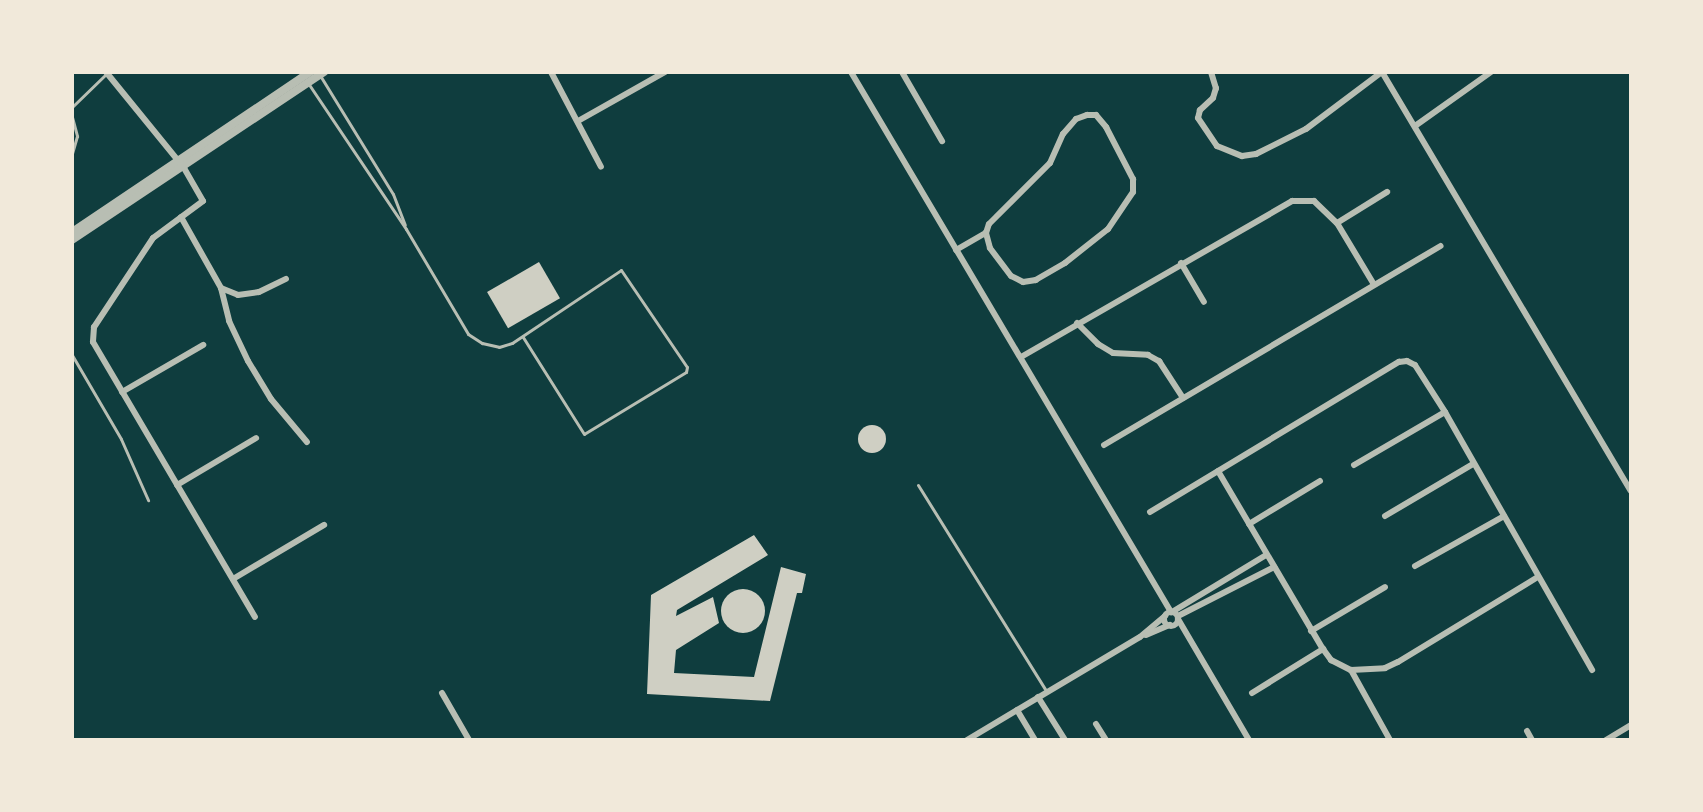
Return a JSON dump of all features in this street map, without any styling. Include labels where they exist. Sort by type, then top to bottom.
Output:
[{"type":"street","points":[[551,72],[601,166]]},
{"type":"street","points":[[578,121],[665,72]]},
{"type":"street","points":[[851,72],[1249,740]]},
{"type":"street","points":[[902,72],[942,141]]},
{"type":"street","points":[[1211,72],[1215,88],[1213,98],[1200,110],[1198,118],[1217,146],[1242,156],[1257,154],[1306,129],[1382,72],[1631,491]]},
{"type":"street","points":[[1415,126],[1491,72]]},
{"type":"street","points":[[107,73],[181,165],[203,201],[153,238],[90,334],[255,617]]},
{"type":"street","points":[[72,240],[307,77],[320,73]]},
{"type":"street","points":[[956,250],[986,233],[989,224],[1050,164],[1063,134],[1076,119],[1096,115],[1119,148],[1133,179],[1133,192],[1124,210],[1108,228],[1065,263],[1036,280],[1023,282],[1002,267],[986,233]]},
{"type":"street","points":[[72,231],[181,165]]},
{"type":"street","points":[[1337,223],[1387,192]]},
{"type":"street","points":[[1021,357],[1292,201],[1314,201],[1337,223],[1373,283]]},
{"type":"street","points":[[181,218],[221,288],[229,321],[248,361],[271,399],[307,442]]},
{"type":"street","points":[[1104,445],[1373,283],[1440,246]]},
{"type":"street","points":[[1181,263],[1204,302]]},
{"type":"street","points":[[221,288],[238,294],[259,292],[286,279]]},
{"type":"street","points":[[1077,323],[1098,344],[1113,353],[1148,355],[1159,361],[1183,398]]},
{"type":"street","points":[[122,392],[203,345]]},
{"type":"street","points":[[1150,512],[1398,362],[1415,365],[1592,670]]},
{"type":"street","points":[[1354,465],[1444,412]]},
{"type":"street","points":[[177,485],[256,438]]},
{"type":"street","points":[[1385,516],[1473,464]]},
{"type":"street","points":[[1218,471],[1323,649],[1332,660],[1352,670],[1385,668],[1398,663],[1538,577]]},
{"type":"street","points":[[1249,524],[1320,481]]},
{"type":"street","points":[[1415,566],[1504,516]]},
{"type":"street","points":[[233,579],[324,525]]},
{"type":"street","points":[[967,740],[1140,637],[1266,555]]},
{"type":"street","points":[[1173,615],[1274,567]]},
{"type":"street","points":[[1311,631],[1385,587]]},
{"type":"street","points":[[1172,625],[1173,615]]},
{"type":"street","points":[[1172,625],[1173,615]]},
{"type":"street","points":[[1140,637],[1172,625]]},
{"type":"street","points":[[1172,625],[1189,640]]},
{"type":"street","points":[[1252,693],[1323,649]]},
{"type":"street","points":[[1352,670],[1390,740]]},
{"type":"street","points":[[442,693],[469,740]]},
{"type":"street","points":[[1038,697],[1065,740]]},
{"type":"street","points":[[1017,710],[1035,740]]},
{"type":"street","points":[[1096,724],[1106,740]]},
{"type":"street","points":[[1606,740],[1631,725]]},
{"type":"street","points":[[1527,731],[1532,740]]},
{"type":"lane","points":[[72,107],[107,73]]},
{"type":"lane","points":[[320,73],[393,194],[406,230]]},
{"type":"lane","points":[[307,77],[406,230],[468,334],[482,343],[499,347],[523,337],[621,270],[687,367],[686,372],[584,435],[523,337]]},
{"type":"lane","points":[[72,117],[76,136],[72,153]]},
{"type":"lane","points":[[72,355],[121,439],[148,500]]},
{"type":"lane","points":[[918,485],[1047,692]]},
{"type":"building","points":[[539,262],[560,298],[508,328],[487,292]]},
{"type":"building","points":[[872,425],[882,429],[886,439],[882,449],[872,453],[862,449],[858,439],[862,429]]},
{"type":"building","points":[[754,535],[768,555],[677,610],[676,616],[713,597],[719,623],[676,650],[674,673],[754,677],[781,567],[806,574],[802,593],[797,593],[770,701],[647,694],[651,595]]},
{"type":"building","points":[[743,589],[759,595],[765,611],[759,627],[743,633],[727,627],[721,611],[727,595]]}]
